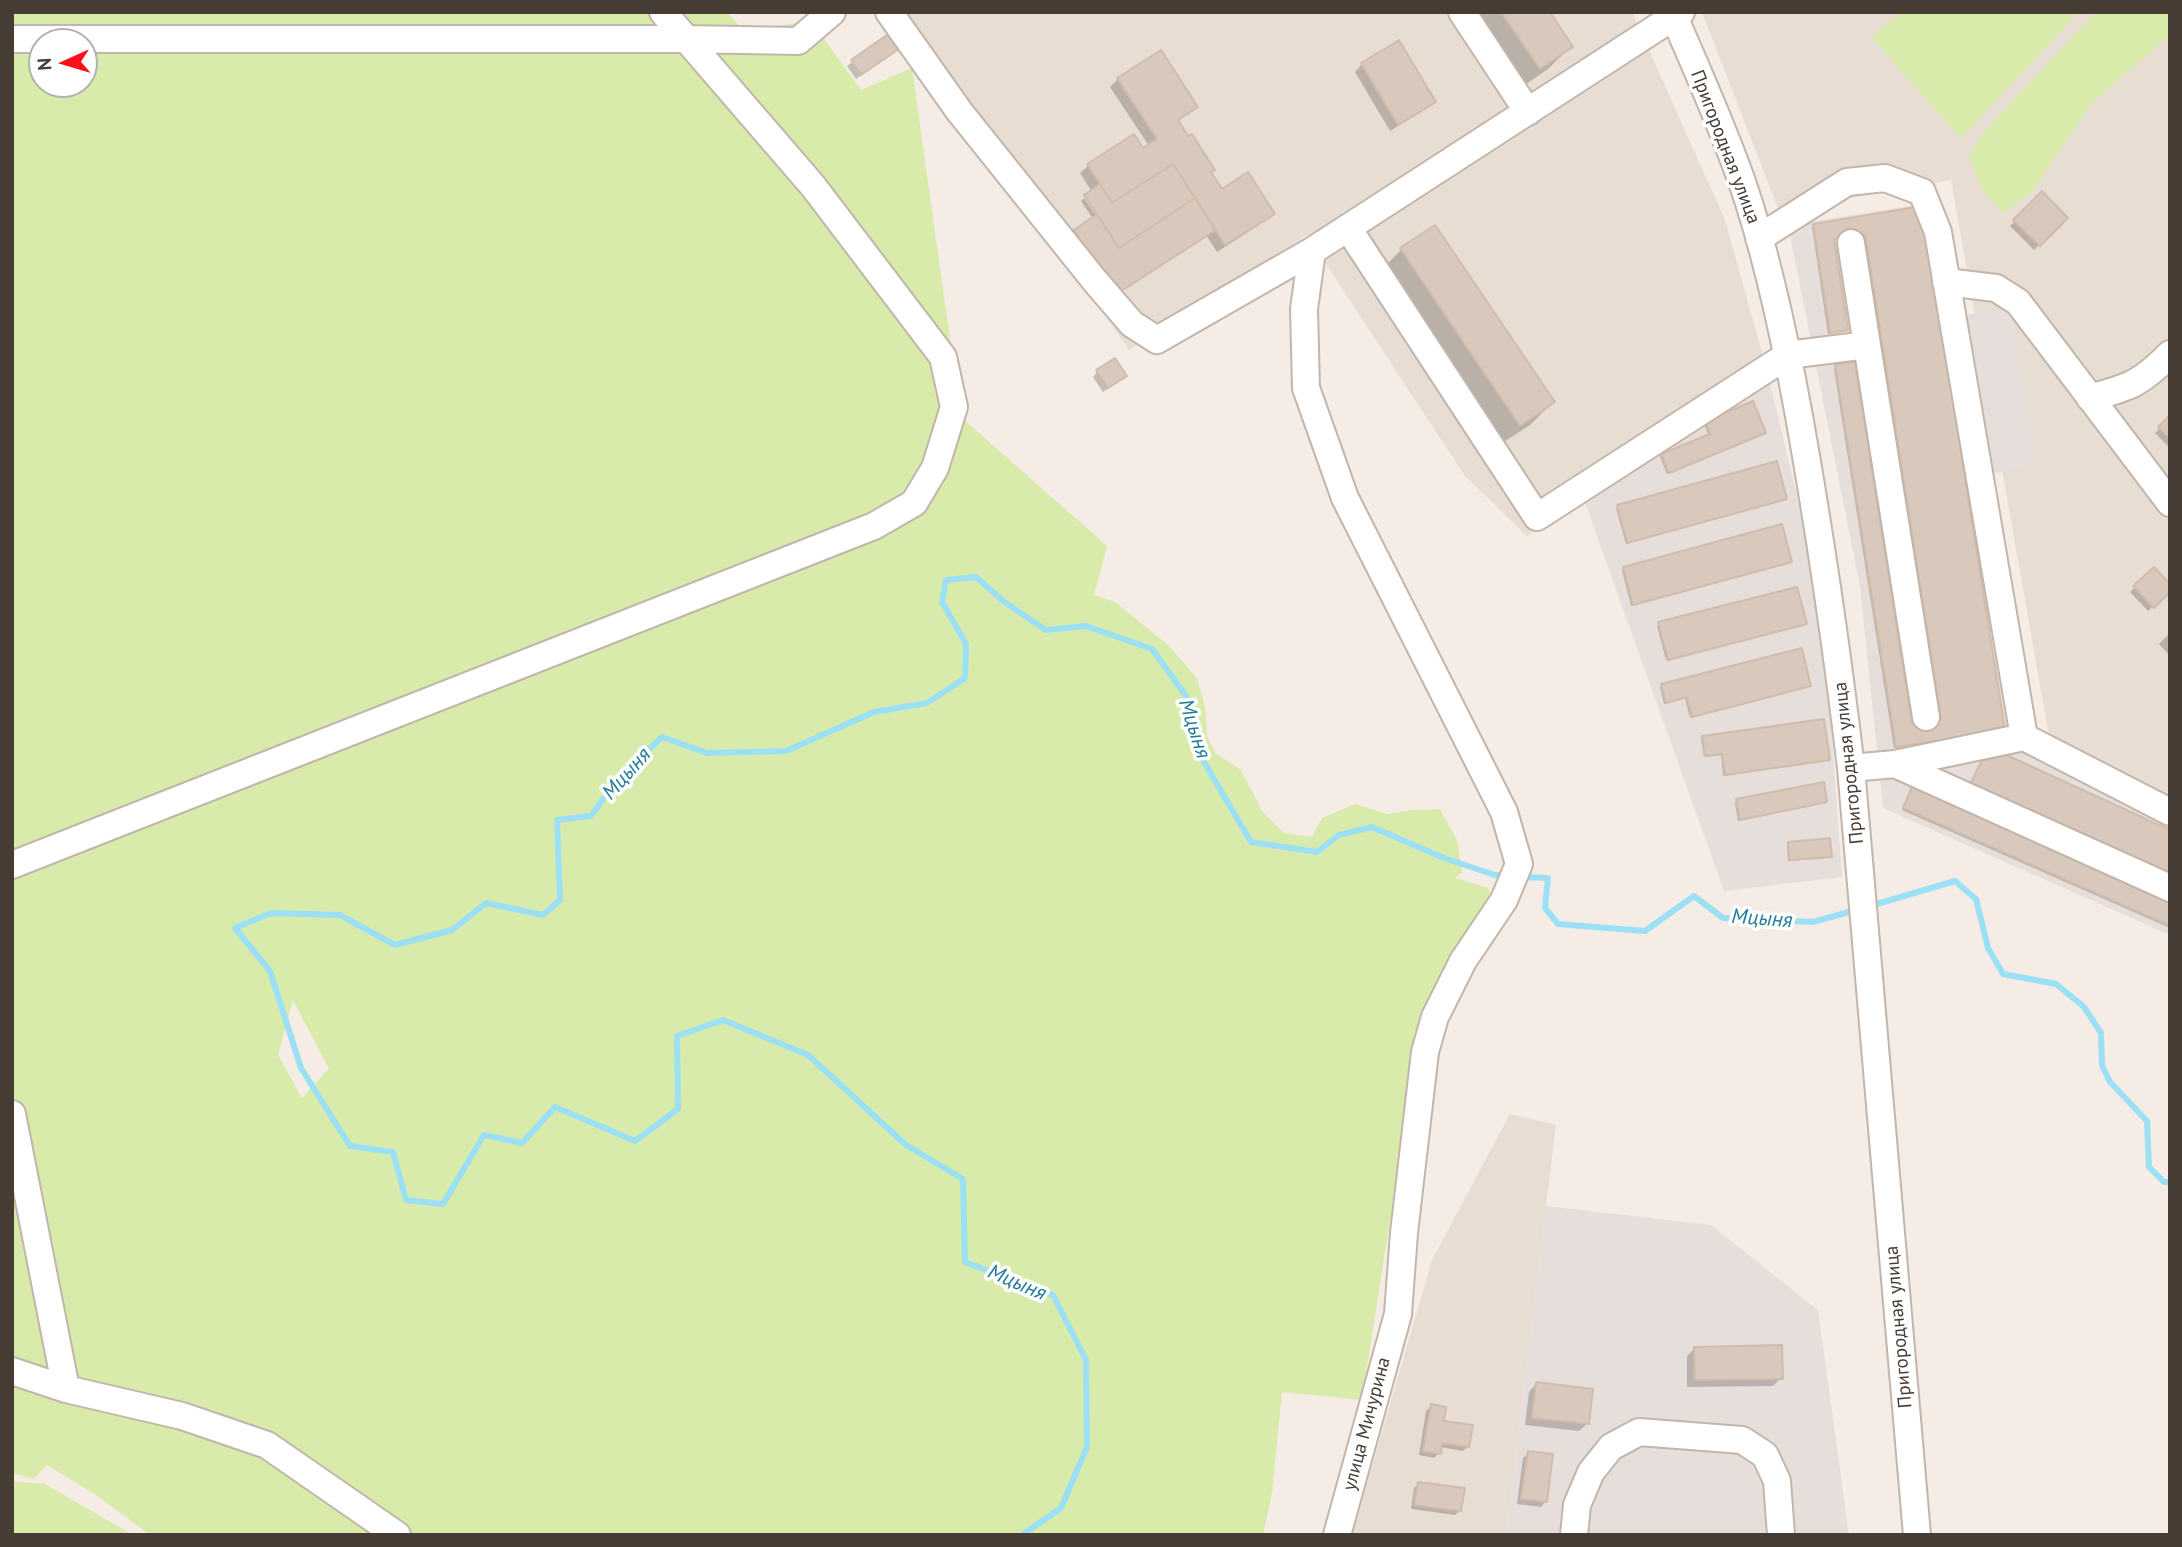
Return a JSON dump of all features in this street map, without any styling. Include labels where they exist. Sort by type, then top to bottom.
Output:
[{"type":"street","points":[[12,865],[874,526],[914,503],[935,468],[954,407],[943,357],[813,186],[663,12]]},
{"type":"street","points":[[12,39],[684,38],[798,41],[832,12]]},
{"type":"street","points":[[890,12],[959,111],[1095,281],[1132,324],[1157,340],[1312,251],[1676,14]]},
{"type":"street","points":[[1462,12],[1528,112]]},
{"type":"street","name":"Пригородная улица","points":[[1676,14],[1741,180],[1759,238],[1788,355],[1815,504],[1852,768],[1917,1535]]},
{"type":"street","points":[[1759,238],[1847,182],[1885,178],[1922,192],[1938,232],[2024,737]]},
{"type":"street","points":[[1348,228],[1537,517],[1788,355],[1867,345]]},
{"type":"street","points":[[1852,243],[1926,717]]},
{"type":"street","name":"улица Мичурина","points":[[1312,251],[1304,309],[1306,388],[1345,498],[1504,812],[1520,864],[1504,900],[1463,961],[1435,1017],[1425,1052],[1404,1233],[1398,1314],[1337,1535]]},
{"type":"street","points":[[1946,282],[1996,288],[2018,302],[2170,503]]},
{"type":"street","points":[[2090,398],[2127,388],[2148,375],[2170,354]]},
{"type":"street","points":[[1852,768],[1895,764],[2024,737],[2170,812]]},
{"type":"street","points":[[1895,764],[2170,888]]},
{"type":"street","points":[[12,1114],[66,1389]]},
{"type":"street","points":[[12,1371],[66,1389],[182,1416],[267,1445],[397,1535]]},
{"type":"street","points":[[1574,1535],[1577,1505],[1591,1472],[1611,1447],[1639,1432],[1742,1440],[1765,1455],[1777,1480],[1781,1535]]},
{"type":"shaded area","points":[[897,12],[1632,12],[1725,220],[1767,371],[1527,536],[1465,476],[1307,235],[1129,350]]},
{"type":"shaded area","points":[[1702,12],[2170,12],[2170,798],[2049,736],[1951,180],[1779,211]]},
{"type":"shaded area","points":[[1935,202],[1959,316],[2011,308],[2036,464],[1988,475],[2034,730],[2170,806],[2170,935],[1883,808],[1860,586],[1789,230],[1809,222]]},
{"type":"shaded area","points":[[1767,371],[1822,600],[1842,877],[1724,891],[1583,497]]},
{"type":"shaded area","points":[[1510,1114],[1556,1125],[1506,1535],[1352,1535],[1432,1260]]},
{"type":"shaded area","points":[[1546,1206],[1711,1225],[1818,1310],[1849,1535],[1506,1535]]},
{"type":"green space","points":[[12,12],[727,12],[744,31],[811,21],[861,90],[912,68],[961,417],[1107,546],[1094,595],[1115,602],[1168,645],[1197,678],[1205,707],[1207,736],[1215,753],[1241,770],[1262,811],[1284,833],[1312,837],[1322,818],[1355,804],[1388,814],[1440,809],[1457,840],[1462,872],[1455,878],[1488,888],[1493,897],[1410,1090],[1362,1400],[1282,1392],[1272,1493],[1263,1535],[150,1535],[96,1495],[47,1465],[34,1479],[12,1473]],"holes":[[[293,1000],[329,1069],[302,1098],[278,1055]]]},
{"type":"green space","points":[[1901,12],[2079,12],[1961,138],[1872,38]]},
{"type":"green space","points":[[2096,12],[2170,12],[2170,35],[2092,103],[2031,193],[2003,213],[1982,190],[1969,157],[1985,131]]},
{"type":"green space","points":[[12,1481],[45,1484],[133,1535],[12,1535]]},
{"type":"building","points":[[1501,12],[1550,12],[1573,47],[1540,69]]},
{"type":"building","points":[[894,30],[905,45],[861,75],[851,60]]},
{"type":"building","points":[[1399,40],[1436,102],[1398,125],[1361,63]]},
{"type":"building","points":[[1161,50],[1198,107],[1178,120],[1188,136],[1192,134],[1215,170],[1211,172],[1222,189],[1248,172],[1275,214],[1225,245],[1173,164],[1112,203],[1087,164],[1134,134],[1143,148],[1157,139],[1117,78]]},
{"type":"building","points":[[1173,164],[1195,198],[1119,248],[1084,195],[1100,184],[1112,203]]},
{"type":"building","points":[[2042,191],[2068,218],[2040,246],[2013,220]]},
{"type":"building","points":[[1195,198],[1216,230],[1115,295],[1074,230],[1097,214],[1119,248]]},
{"type":"building","points":[[1922,206],[2005,730],[1896,747],[1835,365],[1855,362],[1912,723],[1941,719],[1865,234],[1834,239],[1848,330],[1830,333],[1813,224]]},
{"type":"building","points":[[1435,225],[1555,402],[1520,426],[1400,248]]},
{"type":"building","points":[[1115,358],[1127,376],[1108,388],[1096,370]]},
{"type":"building","points":[[1753,401],[1766,433],[1669,473],[1661,454],[1710,434],[1705,421]]},
{"type":"building","points":[[2170,415],[2170,439],[2158,427]]},
{"type":"building","points":[[1777,461],[1787,499],[1627,543],[1617,505]]},
{"type":"building","points":[[1782,524],[1792,562],[1633,605],[1623,567]]},
{"type":"building","points":[[2154,567],[2170,584],[2170,592],[2154,608],[2133,586]]},
{"type":"building","points":[[1797,587],[1807,624],[1668,660],[1658,622]]},
{"type":"building","points":[[1802,648],[1811,686],[1692,717],[1687,697],[1666,703],[1661,684]]},
{"type":"building","points":[[1824,719],[1830,760],[1725,775],[1722,754],[1705,756],[1702,736]]},
{"type":"building","points":[[1989,747],[2170,830],[2170,875],[1970,784]]},
{"type":"building","points":[[1824,782],[1827,802],[1740,820],[1736,799]]},
{"type":"building","points":[[1912,787],[2170,901],[2170,926],[1903,808]]},
{"type":"building","points":[[1830,838],[1832,857],[1789,860],[1788,842]]},
{"type":"building","points":[[1782,1345],[1783,1379],[1695,1380],[1694,1347]]},
{"type":"building","points":[[1536,1382],[1593,1389],[1589,1424],[1532,1418]]},
{"type":"building","points":[[1431,1404],[1446,1407],[1444,1421],[1473,1425],[1469,1447],[1442,1443],[1441,1454],[1423,1451]]},
{"type":"building","points":[[1528,1451],[1553,1454],[1547,1502],[1521,1499]]},
{"type":"building","points":[[1418,1482],[1465,1488],[1461,1511],[1414,1505]]},
{"type":"waterway","name":"Мцыня","points":[[1022,1535],[1061,1508],[1087,1447],[1086,1360],[1053,1295],[965,1262],[963,1179],[906,1145],[808,1055],[723,1020],[677,1036],[678,1109],[635,1141],[555,1107],[522,1143],[484,1135],[443,1204],[406,1200],[393,1152],[350,1146],[301,1068],[270,971],[235,928],[271,913],[340,915],[395,945],[452,930],[486,903],[543,915],[560,900],[557,820],[591,816],[616,781],[662,737],[707,753],[786,751],[874,712],[927,703],[965,678],[966,644],[942,602],[946,580],[976,577],[1003,601],[1046,630],[1086,626],[1152,649],[1186,696],[1201,757],[1251,842],[1317,852],[1339,835],[1372,827],[1444,858],[1495,875],[1508,876]]},
{"type":"waterway","name":"Мцыня","points":[[1522,877],[1548,878],[1545,908],[1558,924],[1645,931],[1694,896],[1723,918],[1813,922],[1856,910]]},
{"type":"waterway","name":"Мцыня","points":[[1870,906],[1955,881],[1976,899],[1988,948],[2003,974],[2056,984],[2084,1007],[2101,1033],[2102,1065],[2110,1082],[2147,1121],[2149,1167],[2164,1182],[2170,1182]]}]
